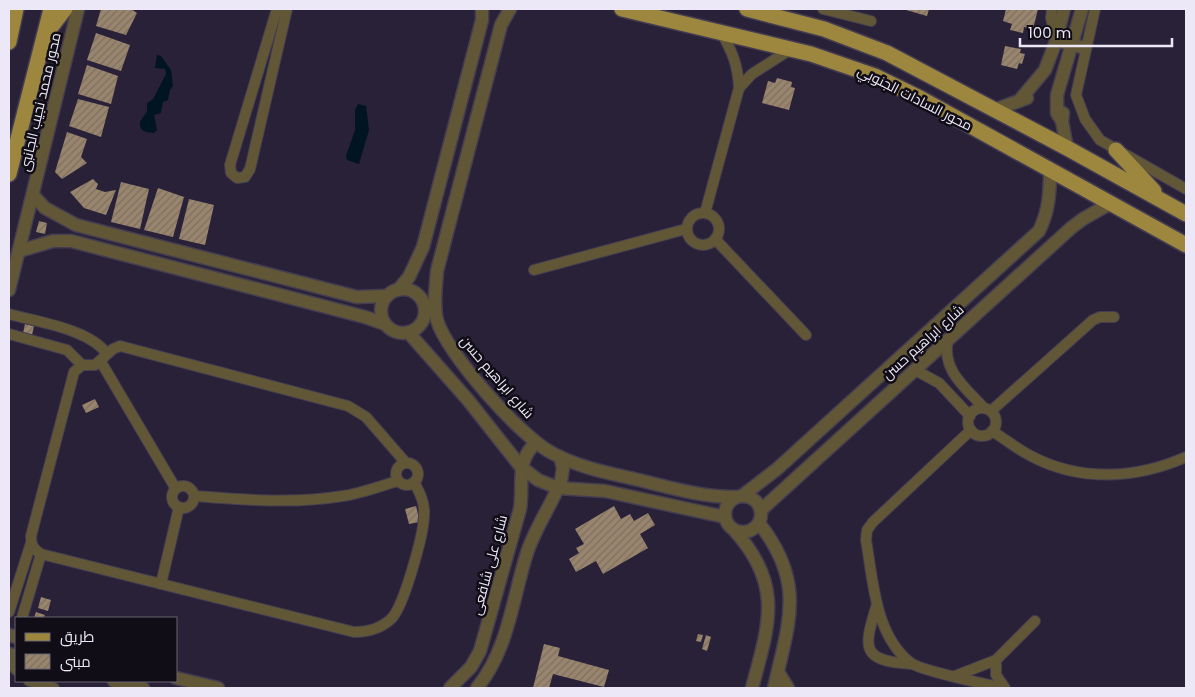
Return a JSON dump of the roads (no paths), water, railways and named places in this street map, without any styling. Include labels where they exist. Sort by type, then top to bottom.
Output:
[{"type":"main road","points":[[9,174],[51,9]]},
{"type":"main road","points":[[44,36],[65,9]]},
{"type":"main road","name":"محور السادات الجنوبي","points":[[622,9],[791,48],[851,66],[898,86],[1186,245]]},
{"type":"main road","name":"محور السادات الجنوبي","points":[[747,9],[824,29],[865,43],[909,63],[1186,214]]},
{"type":"main road","points":[[9,42],[13,14]]},
{"type":"main road","points":[[1116,150],[1166,203]]},
{"type":"street","name":"محور محمد نجيب الجانبى","points":[[9,290],[78,9]]},
{"type":"street","points":[[398,290],[409,277],[423,247],[482,20],[482,9]]},
{"type":"street","name":"شارع ابراهيم حسن","points":[[510,9],[501,25],[429,307],[448,344],[486,391],[536,443],[580,466],[698,495],[739,496],[777,469],[1039,232],[1046,218],[1049,204],[1050,170]]},
{"type":"street","points":[[823,9],[871,21]]},
{"type":"street","points":[[1052,9],[1051,18],[1055,42]]},
{"type":"street","points":[[994,110],[1019,101],[1041,76],[1055,42],[1064,9]]},
{"type":"street","points":[[1082,9],[1077,48],[1076,95],[1079,106],[1100,140],[1186,189]]},
{"type":"street","points":[[1067,148],[1062,121],[1057,113],[1057,95],[1067,57],[1077,48],[1095,9]]},
{"type":"street","points":[[282,11],[252,163],[248,174],[237,178],[229,169],[282,11]]},
{"type":"street","points":[[705,213],[739,88],[738,71],[734,55],[720,32]]},
{"type":"street","points":[[1055,42],[1077,48]]},
{"type":"street","points":[[739,88],[752,74],[791,48]]},
{"type":"street","points":[[232,158],[243,157],[252,163]]},
{"type":"street","points":[[19,251],[36,244],[53,241],[71,241],[365,316],[385,324],[396,331],[408,332],[419,325],[429,307],[418,295],[405,289],[386,296],[357,298],[76,225],[60,218],[45,208],[33,195]]},
{"type":"street","name":"شارع ابراهيم حسن","points":[[760,516],[915,370],[1071,228],[1111,203]]},
{"type":"street","points":[[705,213],[710,214],[718,223],[719,228],[715,239],[711,242],[700,244],[690,239],[686,230],[692,217],[705,213]]},
{"type":"street","points":[[534,270],[686,230]]},
{"type":"street","points":[[715,239],[806,335]]},
{"type":"street","points":[[181,270],[186,254]]},
{"type":"street","points":[[385,324],[381,310],[386,296]]},
{"type":"street","points":[[9,314],[83,335],[101,346],[104,358],[176,489],[173,501],[179,507]]},
{"type":"street","points":[[948,340],[946,360],[952,372],[987,410],[996,423],[992,431],[982,435],[971,430],[968,421],[973,411],[987,410],[1093,320],[1107,316],[1114,317]]},
{"type":"street","points":[[408,332],[468,400],[520,467],[538,480],[558,488],[605,491],[725,517]]},
{"type":"street","points":[[9,334],[67,350],[82,365],[89,366],[120,346],[128,347],[341,404],[366,417],[406,463],[415,466],[418,475],[414,482],[407,485],[398,481],[344,496],[309,500],[269,502],[194,496],[187,487],[176,489]]},
{"type":"street","points":[[902,357],[915,370],[939,383],[970,416]]},
{"type":"street","points":[[9,612],[31,543],[31,536],[74,372],[82,365]]},
{"type":"street","points":[[912,664],[890,636],[878,603],[866,540],[867,530],[872,522],[971,430]]},
{"type":"street","points":[[992,431],[1030,456],[1056,467],[1084,474],[1113,475],[1142,472],[1186,457]]},
{"type":"street","points":[[520,467],[527,452],[536,443]]},
{"type":"street","points":[[477,688],[499,654],[508,629],[527,554],[563,474],[560,457]]},
{"type":"street","points":[[398,481],[397,469],[406,463]]},
{"type":"street","name":"شارع على شافعى","points":[[450,688],[471,667],[480,651],[487,632],[520,509],[522,491],[520,467]]},
{"type":"street","points":[[31,543],[34,550],[41,554],[354,632],[368,632],[382,626],[393,617],[401,604],[424,525],[423,502],[414,482]]},
{"type":"street","points":[[179,507],[190,506],[194,496]]},
{"type":"street","points":[[752,688],[768,628],[767,592],[756,558],[730,527],[725,517],[727,505],[739,496],[754,499],[760,516],[781,555],[791,593],[788,632],[774,688]]},
{"type":"street","points":[[161,584],[179,507]]},
{"type":"street","points":[[734,530],[748,532],[760,516]]},
{"type":"street","points":[[22,617],[41,554]]},
{"type":"street","points":[[878,603],[867,636],[872,652],[885,661],[912,664],[1004,688]]},
{"type":"street","points":[[955,676],[996,660],[1035,621]]},
{"type":"street","points":[[996,660],[996,675],[1004,688]]},
{"type":"street","points":[[778,672],[788,688]]},
{"type":"street","points":[[178,678],[218,688]]},
{"type":"street","points":[[33,682],[54,688]]},
{"type":"street","points":[[118,682],[143,688]]},
{"type":"water","points":[[157,55],[161,56],[171,70],[173,86],[168,100],[163,102],[161,113],[154,115],[157,130],[154,133],[142,130],[140,122],[147,111],[147,103],[153,99],[166,74],[165,69],[155,68]]},
{"type":"water","points":[[358,104],[366,106],[369,130],[359,164],[347,160],[346,156],[355,130],[355,110]]}]
